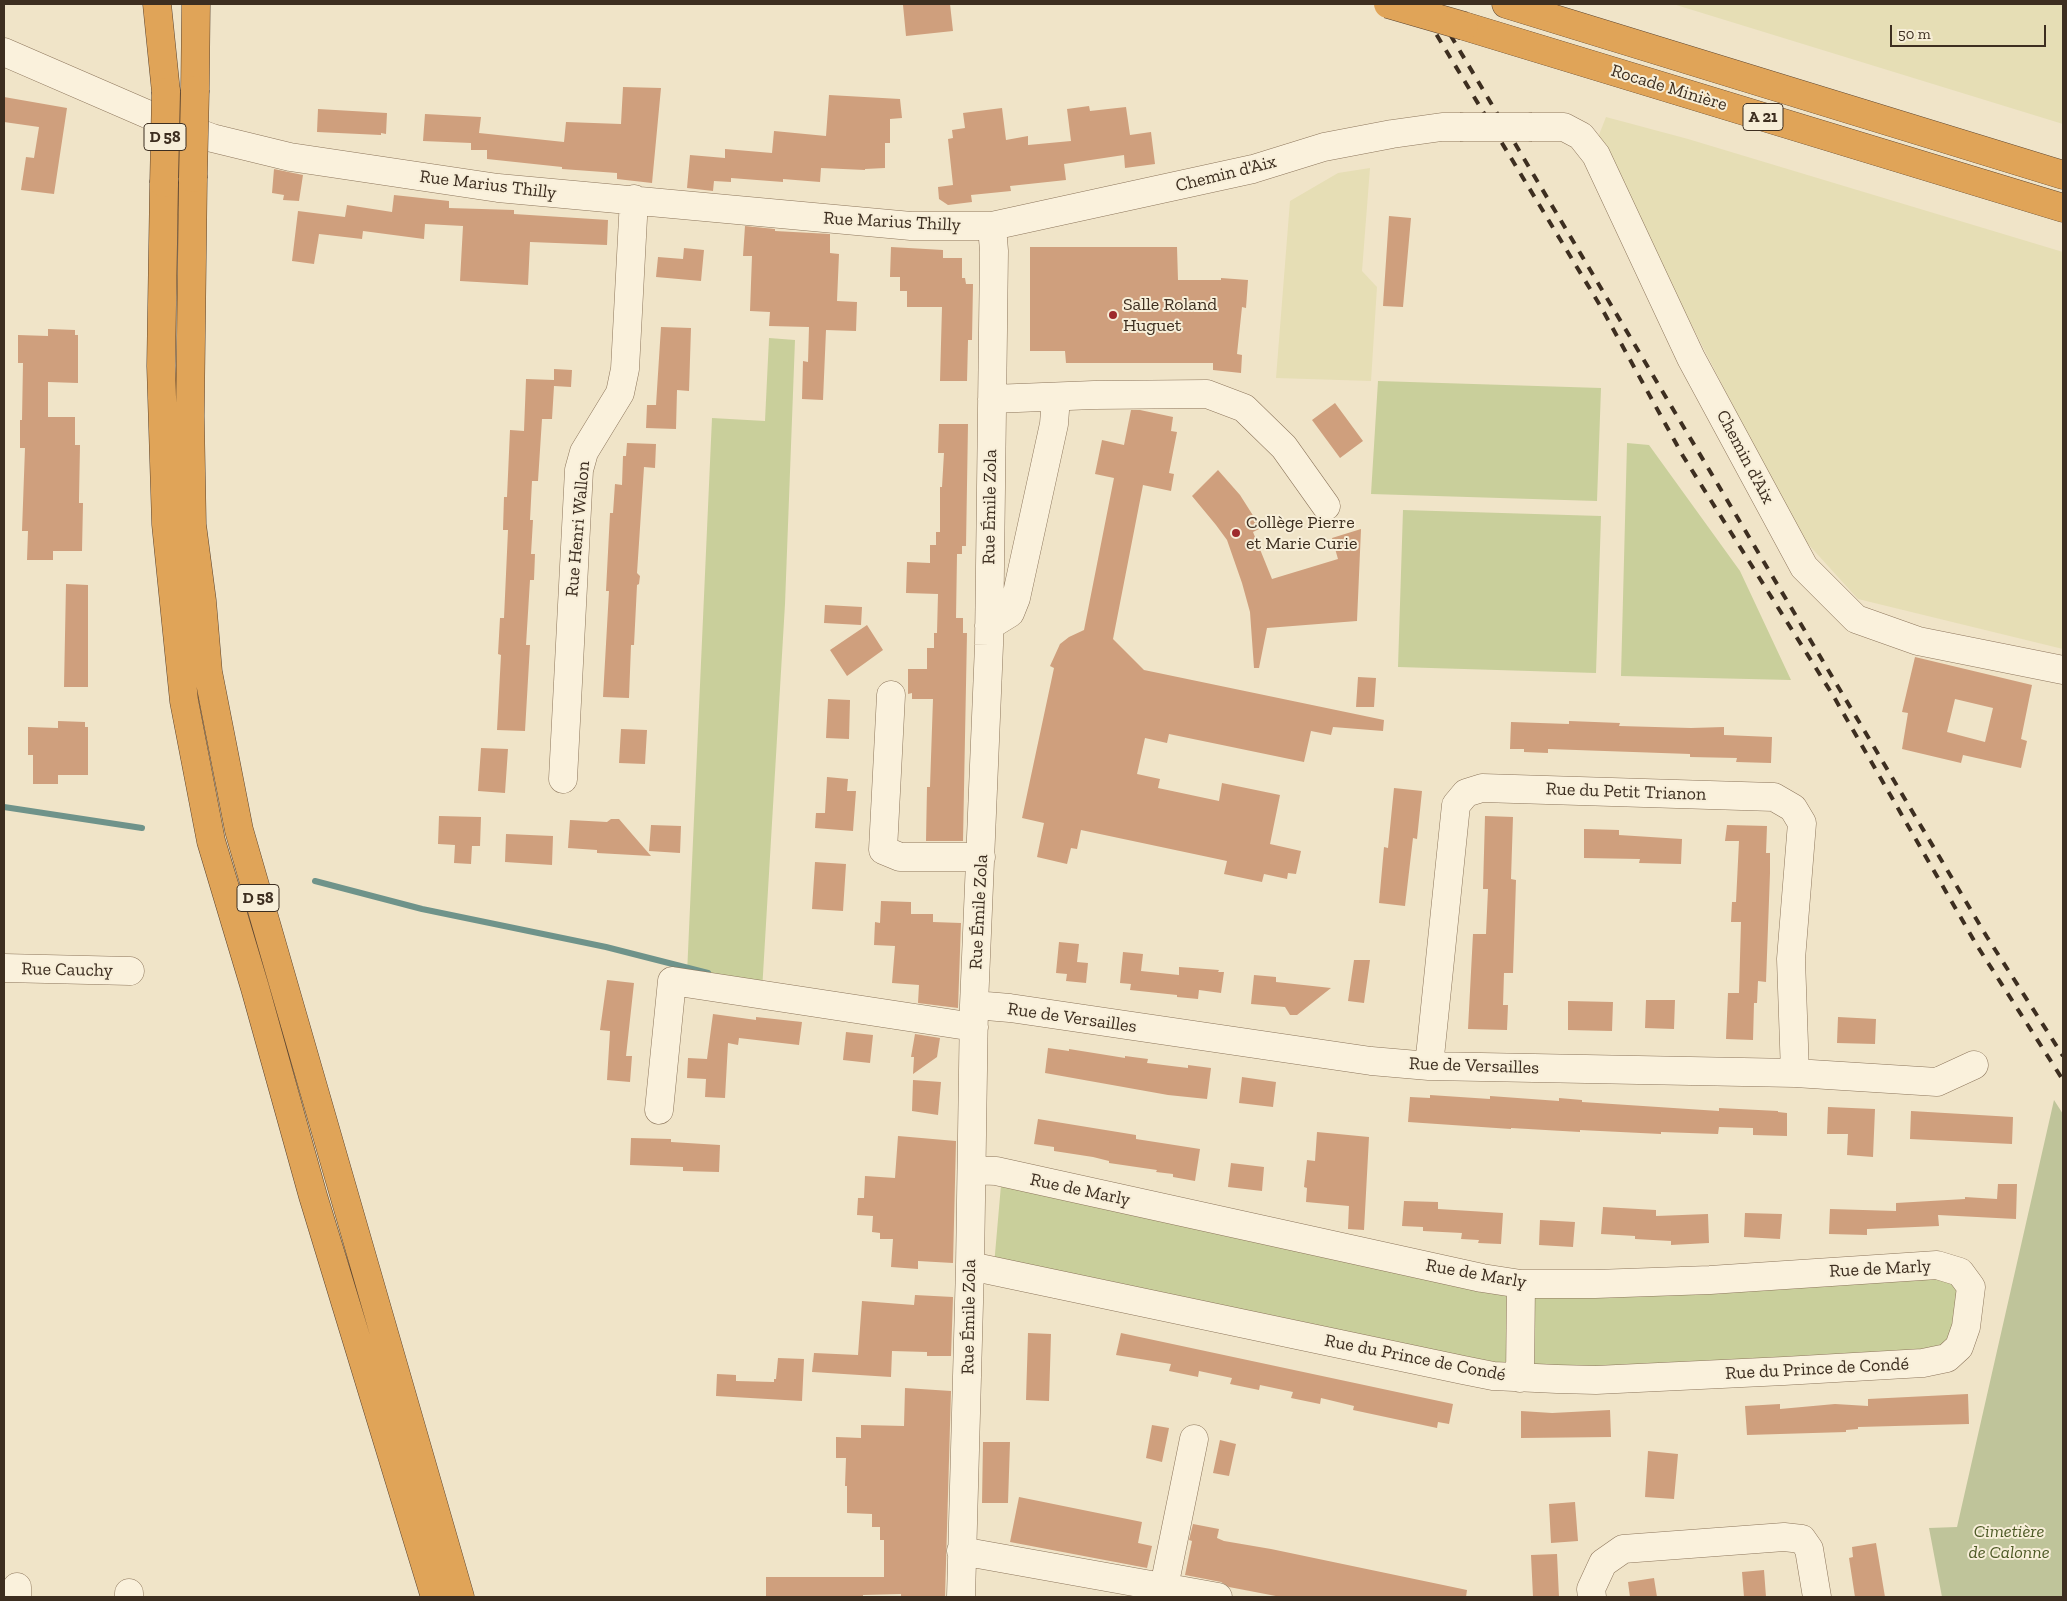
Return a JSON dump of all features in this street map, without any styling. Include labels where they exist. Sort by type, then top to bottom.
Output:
[{"type":"highway","points":[[157,4],[166,92]]},
{"type":"highway","name":"D 58","points":[[167,4],[161,366],[166,524],[184,701],[211,841],[256,988],[316,1206],[435,1597]]},
{"type":"highway","name":"D 58","points":[[196,4],[190,416],[192,524],[212,690],[239,830],[317,1107],[460,1597]]},
{"type":"highway","name":"Rocade Minière","points":[[1388,4],[2063,208]]},
{"type":"highway","name":"Rocade Minière","points":[[1506,4],[2063,175]]},
{"type":"street","name":"Rue Marius Thilly","points":[[4,52],[146,114],[212,138],[290,156],[498,188],[634,199],[911,226],[992,226]]},
{"type":"street","name":"Chemin d'Aix","points":[[992,226],[1253,169],[1324,147],[1392,134],[1442,127],[1564,127],[1581,136],[1596,155],[1691,358],[1804,567],[1856,619],[1918,641],[2063,670]]},
{"type":"street","name":"Rue Henri Wallon","points":[[563,779],[579,470],[584,452],[620,392],[625,369],[634,199]]},
{"type":"street","name":"Rue Émile Zola","points":[[961,1597],[970,1266],[974,1016],[988,626],[994,251],[992,226]]},
{"type":"street","points":[[992,399],[1207,394],[1244,408],[1284,447],[1326,506]]},
{"type":"street","points":[[988,626],[1010,613],[1016,598],[1054,424],[1056,397]]},
{"type":"street","points":[[891,695],[883,850],[900,857],[981,857]]},
{"type":"street","name":"Rue du Petit Trianon","points":[[1429,1066],[1456,804],[1466,793],[1482,788],[1774,797],[1794,808],[1802,823],[1791,959],[1795,1073]]},
{"type":"street","name":"Rue Cauchy","points":[[4,968],[130,971]]},
{"type":"street","name":"Rue de Versailles","points":[[659,1110],[672,981],[974,1016],[1010,1008],[1371,1061],[1429,1066],[1795,1073],[1937,1082],[1974,1065]]},
{"type":"street","name":"Rue de Marly","points":[[972,1170],[1006,1174],[1482,1278],[1521,1284],[1595,1284],[1710,1280],[1937,1265],[1960,1272],[1971,1287],[1966,1327]]},
{"type":"street","name":"Rue du Prince de Condé","points":[[970,1266],[1463,1370],[1520,1378],[1596,1380],[1923,1363],[1947,1358],[1959,1347],[1966,1327]]},
{"type":"street","points":[[1520,1378],[1521,1284]]},
{"type":"street","points":[[1164,1587],[1194,1439]]},
{"type":"street","points":[[1592,1597],[1591,1588],[1603,1562],[1623,1549],[1784,1537],[1802,1539],[1809,1549],[1817,1597]]},
{"type":"street","points":[[961,1551],[1218,1597]]},
{"type":"shaded area","points":[[1673,4],[2063,4],[2063,124]]},
{"type":"shaded area","points":[[1606,117],[1688,139],[2063,252],[2063,649],[1858,599],[1798,533],[1597,140]]},
{"type":"shaded area","points":[[1370,168],[1362,271],[1377,287],[1371,381],[1276,378],[1290,201],[1338,173]]},
{"type":"green space","points":[[769,338],[795,340],[785,604],[762,991],[687,974],[712,418],[765,421]]},
{"type":"green space","points":[[1378,381],[1601,388],[1597,501],[1371,494]]},
{"type":"green space","points":[[1627,443],[1649,445],[1740,571],[1791,680],[1621,676]]},
{"type":"green space","points":[[1403,510],[1601,516],[1596,673],[1398,667]]},
{"type":"green space","name":"Cimetière de Calonne","points":[[2054,1100],[2063,1114],[2063,1597],[1942,1597],[1929,1528],[1957,1527]]},
{"type":"green space","points":[[1001,1185],[1485,1285],[1951,1276],[1965,1296],[1960,1334],[1940,1353],[1505,1372],[993,1277]]},
{"type":"building","points":[[950,4],[953,31],[906,36],[903,5]]},
{"type":"building","points":[[623,87],[661,88],[652,183],[617,179],[617,173],[562,169],[562,167],[487,159],[487,150],[471,150],[471,143],[423,141],[425,114],[481,117],[479,133],[564,142],[566,122],[621,124]]},
{"type":"building","points":[[829,95],[900,99],[902,118],[890,119],[890,143],[885,143],[885,168],[865,170],[821,168],[820,182],[783,179],[783,182],[731,178],[731,182],[714,181],[713,191],[687,188],[690,155],[725,158],[725,149],[772,153],[774,131],[826,136]]},
{"type":"building","points":[[4,97],[67,108],[54,194],[21,190],[26,157],[34,158],[39,127],[4,122]]},
{"type":"building","points":[[1089,106],[1090,111],[1126,107],[1130,135],[1151,132],[1155,164],[1125,168],[1124,155],[1064,164],[1066,180],[1010,186],[1011,191],[971,195],[972,202],[948,205],[939,199],[938,187],[953,185],[948,139],[953,138],[952,130],[965,128],[963,113],[1002,108],[1006,140],[1028,136],[1028,145],[1071,141],[1067,109]]},
{"type":"building","points":[[318,109],[387,113],[386,134],[317,132]]},
{"type":"building","points":[[274,169],[303,175],[299,201],[283,200],[284,195],[272,193]]},
{"type":"building","points":[[394,195],[449,201],[449,208],[514,210],[514,214],[608,220],[607,245],[530,242],[528,285],[460,281],[463,226],[425,224],[424,239],[363,231],[362,239],[319,234],[314,264],[292,261],[298,211],[345,217],[347,205],[392,212]]},
{"type":"building","points":[[1389,216],[1411,218],[1403,307],[1383,306]]},
{"type":"building","points":[[745,226],[775,229],[775,231],[830,234],[830,253],[839,254],[837,301],[857,302],[856,331],[826,330],[823,400],[802,399],[803,361],[808,362],[809,327],[769,326],[770,312],[750,311],[752,256],[743,256]]},
{"type":"building","points":[[891,247],[943,250],[943,258],[962,258],[962,278],[965,278],[966,284],[973,284],[972,340],[968,340],[967,381],[940,381],[942,307],[907,307],[907,291],[900,291],[900,277],[890,277]]},
{"type":"building","name":"Salle Roland Huguet","points":[[1030,247],[1177,247],[1178,280],[1221,280],[1221,278],[1248,280],[1246,308],[1242,307],[1237,354],[1242,355],[1241,373],[1213,370],[1213,363],[1066,363],[1065,351],[1030,351]]},
{"type":"building","points":[[684,248],[704,250],[701,281],[656,277],[658,257],[683,259]]},
{"type":"building","points":[[661,327],[691,328],[689,391],[677,390],[676,429],[646,428],[647,405],[656,405]]},
{"type":"building","points":[[48,329],[75,330],[75,335],[78,335],[78,383],[48,382],[48,417],[75,417],[75,445],[80,445],[79,503],[83,503],[82,551],[53,551],[53,560],[27,560],[28,531],[22,531],[25,448],[20,448],[23,363],[18,363],[18,335],[48,336]]},
{"type":"building","points":[[554,369],[572,370],[571,387],[554,386],[552,419],[542,419],[538,481],[532,481],[530,520],[533,520],[531,554],[535,554],[534,580],[530,580],[526,645],[530,645],[525,731],[497,730],[501,655],[498,654],[500,618],[504,618],[508,530],[503,530],[504,497],[507,497],[510,430],[524,431],[526,379],[554,380]]},
{"type":"building","points":[[1335,403],[1363,441],[1340,458],[1312,420]]},
{"type":"building","points":[[1131,410],[1173,417],[1171,431],[1177,432],[1169,473],[1174,474],[1171,491],[1143,485],[1113,639],[1144,670],[1384,720],[1383,731],[1333,727],[1331,735],[1311,731],[1304,762],[1169,734],[1167,743],[1145,738],[1137,774],[1160,779],[1158,788],[1219,801],[1222,783],[1280,795],[1270,844],[1301,851],[1296,874],[1288,873],[1287,879],[1264,874],[1262,882],[1224,874],[1227,861],[1081,830],[1077,849],[1071,848],[1067,864],[1037,857],[1044,823],[1022,818],[1054,668],[1050,666],[1060,644],[1069,637],[1084,630],[1114,478],[1095,474],[1102,440],[1124,445]]},
{"type":"building","points":[[939,424],[968,424],[966,546],[962,546],[962,554],[957,554],[956,618],[963,618],[963,633],[967,633],[963,841],[926,841],[927,787],[930,787],[933,699],[912,699],[912,693],[908,694],[908,669],[927,669],[927,648],[934,648],[934,633],[937,633],[938,594],[906,593],[907,562],[930,563],[930,545],[936,545],[936,532],[940,532],[940,487],[942,487],[944,453],[938,453]]},
{"type":"building","points":[[627,443],[656,444],[655,468],[644,467],[637,573],[640,576],[639,584],[637,585],[634,645],[631,645],[629,698],[603,697],[609,591],[606,591],[610,513],[613,513],[615,484],[622,485],[623,456],[626,456]]},
{"type":"building","points":[[1218,470],[1240,495],[1261,528],[1253,532],[1272,579],[1338,559],[1332,538],[1361,529],[1357,621],[1267,628],[1259,668],[1254,668],[1250,612],[1227,540],[1192,496]]},
{"type":"building","points":[[66,584],[88,585],[88,687],[64,687]]},
{"type":"building","points":[[825,605],[862,607],[861,625],[824,623]]},
{"type":"building","points":[[867,625],[883,650],[847,676],[830,650]]},
{"type":"building","points":[[1915,657],[2032,685],[2021,739],[2027,741],[2021,768],[1963,755],[1961,763],[1902,749],[1908,713],[1902,712]],"holes":[[[1955,699],[1993,708],[1985,742],[1947,732]]]},
{"type":"building","points":[[1358,677],[1376,678],[1374,707],[1356,707]]},
{"type":"building","points":[[828,699],[850,700],[849,739],[826,738]]},
{"type":"building","points":[[58,721],[85,722],[85,727],[88,727],[88,775],[58,775],[58,784],[33,784],[33,755],[28,755],[28,727],[58,728]]},
{"type":"building","points":[[1569,721],[1620,723],[1619,726],[1724,727],[1724,735],[1772,737],[1771,763],[1736,762],[1737,758],[1690,757],[1690,754],[1548,749],[1548,753],[1524,752],[1524,749],[1510,749],[1511,722],[1569,724]]},
{"type":"building","points":[[621,729],[647,730],[645,764],[619,763]]},
{"type":"building","points":[[481,748],[508,749],[505,793],[478,791]]},
{"type":"building","points":[[827,777],[848,779],[847,791],[856,791],[853,831],[815,828],[816,813],[825,813]]},
{"type":"building","points":[[1394,788],[1422,791],[1417,839],[1413,838],[1405,906],[1379,903],[1384,847],[1388,848]]},
{"type":"building","points":[[439,816],[481,817],[480,846],[472,846],[471,864],[454,863],[455,845],[438,844]]},
{"type":"building","points":[[1485,816],[1513,817],[1511,879],[1516,880],[1513,973],[1504,973],[1503,1005],[1508,1005],[1507,1030],[1468,1029],[1473,934],[1486,934],[1488,889],[1483,889]]},
{"type":"building","points":[[611,819],[619,819],[651,856],[597,853],[597,850],[568,848],[570,820],[607,822]]},
{"type":"building","points":[[651,825],[681,826],[680,853],[649,851]]},
{"type":"building","points":[[1727,825],[1767,826],[1766,853],[1770,853],[1770,873],[1766,982],[1758,981],[1757,1003],[1754,1003],[1753,1040],[1726,1039],[1728,993],[1739,993],[1741,922],[1731,922],[1732,902],[1736,902],[1739,841],[1725,841]]},
{"type":"building","points":[[1584,829],[1619,830],[1619,835],[1682,839],[1681,864],[1639,863],[1640,859],[1584,858]]},
{"type":"building","points":[[506,834],[553,836],[552,865],[505,862]]},
{"type":"building","points":[[815,862],[846,864],[843,911],[812,909]]},
{"type":"building","points":[[881,901],[911,902],[911,914],[933,914],[933,922],[961,923],[958,1008],[918,1003],[919,985],[892,983],[895,946],[874,945],[875,922],[880,923]]},
{"type":"building","points":[[1059,942],[1079,944],[1077,962],[1088,963],[1086,983],[1066,981],[1067,974],[1056,973]]},
{"type":"building","points":[[1123,952],[1143,954],[1141,971],[1179,975],[1179,967],[1224,972],[1221,993],[1199,990],[1198,999],[1130,990],[1131,984],[1120,983]]},
{"type":"building","points":[[1354,960],[1370,960],[1364,1003],[1348,1001]]},
{"type":"building","points":[[1254,975],[1276,977],[1276,982],[1331,988],[1297,1015],[1290,1015],[1285,1007],[1251,1004]]},
{"type":"building","points":[[607,980],[634,983],[626,1056],[632,1056],[630,1082],[607,1080],[610,1031],[600,1030]]},
{"type":"building","points":[[1646,1000],[1675,1000],[1674,1029],[1645,1028]]},
{"type":"building","points":[[1568,1001],[1613,1002],[1612,1031],[1568,1030]]},
{"type":"building","points":[[713,1014],[756,1020],[756,1017],[802,1022],[799,1045],[739,1038],[738,1045],[728,1043],[725,1098],[705,1097],[706,1079],[687,1078],[688,1058],[707,1059]]},
{"type":"building","points":[[1838,1017],[1876,1019],[1875,1044],[1837,1043]]},
{"type":"building","points":[[846,1032],[873,1035],[870,1063],[843,1060]]},
{"type":"building","points":[[915,1034],[940,1038],[937,1057],[913,1074],[914,1057],[911,1057]]},
{"type":"building","points":[[1048,1048],[1069,1051],[1069,1049],[1125,1058],[1125,1056],[1148,1059],[1147,1063],[1188,1068],[1188,1065],[1211,1068],[1207,1099],[1168,1095],[1045,1073]]},
{"type":"building","points":[[1242,1077],[1276,1082],[1273,1107],[1239,1103]]},
{"type":"building","points":[[913,1080],[941,1082],[938,1115],[912,1111]]},
{"type":"building","points":[[1430,1095],[1490,1099],[1490,1096],[1559,1101],[1559,1098],[1582,1100],[1582,1102],[1719,1111],[1719,1108],[1778,1111],[1787,1113],[1787,1136],[1753,1135],[1753,1128],[1719,1127],[1718,1134],[1661,1132],[1661,1134],[1511,1129],[1408,1122],[1410,1097],[1430,1098]]},
{"type":"building","points":[[1828,1107],[1875,1109],[1873,1157],[1847,1155],[1848,1134],[1827,1134]]},
{"type":"building","points":[[1911,1111],[2013,1117],[2012,1144],[1910,1139]]},
{"type":"building","points":[[1038,1119],[1136,1135],[1136,1139],[1200,1149],[1195,1181],[1173,1177],[1173,1174],[1156,1172],[1157,1170],[1109,1163],[1109,1161],[1093,1157],[1054,1151],[1054,1147],[1034,1144]]},
{"type":"building","points":[[1317,1132],[1369,1137],[1364,1230],[1348,1229],[1349,1206],[1306,1202],[1307,1188],[1304,1187],[1307,1160],[1315,1161]]},
{"type":"building","points":[[898,1136],[956,1141],[953,1263],[918,1261],[918,1269],[891,1267],[893,1239],[880,1239],[880,1233],[872,1232],[873,1216],[857,1215],[858,1198],[864,1198],[865,1176],[895,1178]]},
{"type":"building","points":[[631,1138],[671,1139],[671,1142],[720,1145],[719,1172],[683,1171],[683,1167],[630,1165]]},
{"type":"building","points":[[1231,1163],[1264,1167],[1262,1191],[1228,1187]]},
{"type":"building","points":[[1998,1184],[2017,1184],[2016,1219],[1938,1215],[1939,1226],[1867,1229],[1867,1235],[1829,1234],[1830,1209],[1896,1211],[1896,1203],[1965,1199],[1965,1197],[1997,1199]]},
{"type":"building","points":[[1404,1201],[1438,1202],[1438,1209],[1503,1213],[1501,1244],[1478,1243],[1479,1240],[1461,1239],[1462,1233],[1423,1231],[1423,1227],[1402,1226]]},
{"type":"building","points":[[1603,1207],[1656,1210],[1656,1216],[1708,1214],[1709,1243],[1671,1245],[1671,1241],[1635,1239],[1635,1236],[1601,1234]]},
{"type":"building","points":[[1745,1213],[1782,1214],[1780,1239],[1744,1237]]},
{"type":"building","points":[[1540,1220],[1575,1222],[1573,1247],[1539,1245]]},
{"type":"building","points":[[915,1295],[953,1297],[951,1356],[927,1356],[927,1352],[892,1351],[891,1377],[812,1372],[814,1353],[858,1355],[862,1301],[914,1305]]},
{"type":"building","points":[[1028,1333],[1051,1334],[1049,1401],[1026,1400]]},
{"type":"building","points":[[1121,1333],[1453,1404],[1449,1424],[1438,1422],[1437,1428],[1353,1410],[1354,1406],[1321,1398],[1320,1404],[1291,1398],[1293,1392],[1260,1385],[1259,1390],[1230,1384],[1232,1378],[1199,1371],[1198,1377],[1169,1371],[1171,1364],[1116,1355]]},
{"type":"building","points":[[778,1358],[804,1359],[802,1401],[716,1396],[717,1374],[736,1375],[736,1381],[774,1382]]},
{"type":"building","points":[[905,1388],[951,1391],[945,1597],[901,1597],[901,1594],[863,1595],[863,1597],[766,1597],[766,1577],[884,1577],[884,1540],[880,1540],[880,1527],[872,1527],[872,1514],[847,1513],[847,1486],[845,1486],[846,1458],[836,1458],[836,1437],[861,1438],[861,1425],[904,1426]]},
{"type":"building","points":[[1968,1394],[1969,1424],[1858,1427],[1858,1429],[1846,1430],[1846,1432],[1747,1435],[1745,1406],[1780,1404],[1780,1409],[1835,1404],[1868,1406],[1868,1399]]},
{"type":"building","points":[[1610,1410],[1611,1437],[1521,1438],[1521,1411],[1552,1413]]},
{"type":"building","points":[[1152,1425],[1169,1428],[1162,1462],[1146,1458]]},
{"type":"building","points":[[1220,1440],[1236,1444],[1229,1476],[1213,1473]]},
{"type":"building","points":[[983,1442],[1010,1442],[1008,1503],[982,1503]]},
{"type":"building","points":[[1648,1451],[1678,1454],[1674,1499],[1645,1497]]},
{"type":"building","points":[[1019,1497],[1142,1522],[1138,1543],[1152,1546],[1147,1568],[1010,1542]]},
{"type":"building","points":[[1575,1502],[1578,1541],[1551,1543],[1549,1504]]},
{"type":"building","points":[[1193,1524],[1219,1529],[1217,1538],[1224,1541],[1467,1590],[1466,1597],[1281,1597],[1229,1587],[1221,1582],[1185,1575],[1192,1541],[1189,1540]]},
{"type":"building","points":[[1876,1543],[1885,1597],[1855,1597],[1849,1558],[1853,1557],[1852,1547]]},
{"type":"building","points":[[1557,1554],[1559,1597],[1533,1597],[1531,1555]]},
{"type":"building","points":[[1764,1570],[1766,1597],[1744,1597],[1742,1572]]},
{"type":"building","points":[[1654,1578],[1657,1597],[1630,1597],[1628,1582]]},
{"type":"waterway","points":[[4,807],[142,828]]},
{"type":"waterway","points":[[315,881],[422,909],[606,947],[708,973]]},
{"type":"railway","points":[[1418,4],[1601,307],[1683,456],[1834,697],[1976,944],[2063,1080]]},
{"type":"railway","points":[[1432,4],[1987,937],[2063,1056]]},
{"type":"place","name":"Salle Roland Huguet","points":[[1113,315]]},
{"type":"place","name":"Collège Pierre et Marie Curie","points":[[1236,533]]}]
